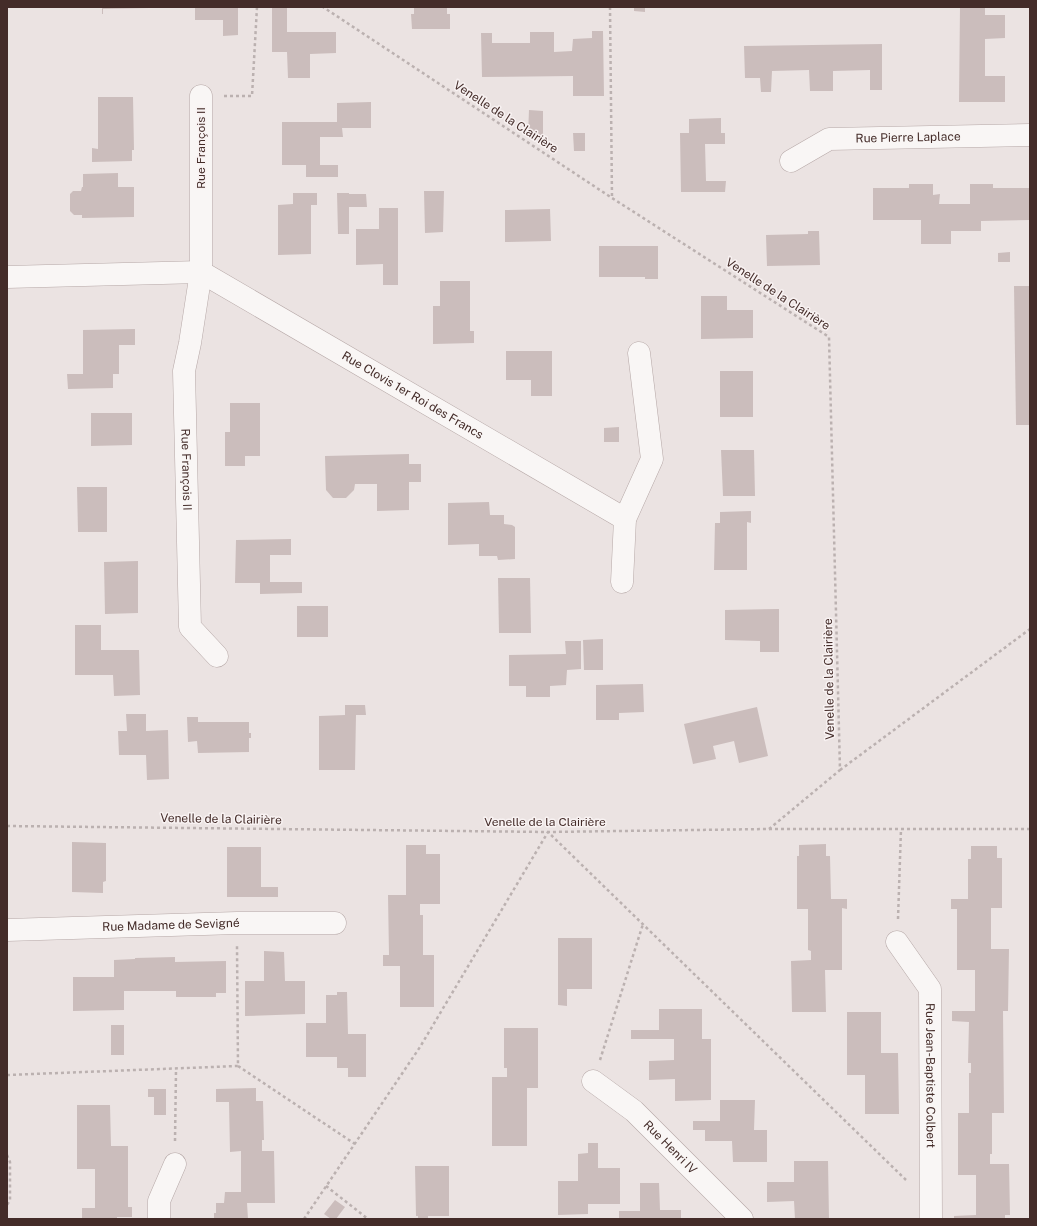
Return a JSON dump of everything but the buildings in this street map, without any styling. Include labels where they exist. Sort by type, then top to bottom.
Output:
[{"type":"street","name":"Rue François II","points":[[201,96],[201,272],[184,371],[190,627],[217,656]]},
{"type":"street","name":"Rue Pierre Laplace","points":[[791,161],[829,139],[1030,135]]},
{"type":"street","points":[[7,277],[201,272]]},
{"type":"street","name":"Rue Clovis 1er Roi des Francs","points":[[201,272],[625,520]]},
{"type":"street","points":[[622,582],[625,520],[652,459],[639,353]]},
{"type":"street","name":"Rue Madame de Sevigné","points":[[7,930],[237,923],[335,923]]},
{"type":"street","name":"Rue Jean-Baptiste Colbert","points":[[897,942],[930,989],[931,1212]]},
{"type":"street","name":"Rue Henri IV","points":[[593,1081],[634,1112],[742,1219]]},
{"type":"street","points":[[159,1219],[159,1201],[175,1164]]},
{"type":"path","points":[[201,96],[252,96],[257,7]]},
{"type":"path","name":"Venelle de la Clairière","points":[[323,7],[612,198],[829,337],[840,770]]},
{"type":"path","points":[[610,7],[612,198]]},
{"type":"path","points":[[769,829],[840,770],[1030,629]]},
{"type":"path","name":"Venelle de la Clairière","points":[[7,826],[548,832],[769,829],[1030,829]]},
{"type":"path","points":[[897,942],[901,829]]},
{"type":"path","points":[[304,1219],[420,1047],[548,832],[643,924],[931,1212]]},
{"type":"path","points":[[237,923],[238,1066]]},
{"type":"path","points":[[593,1081],[643,924]]},
{"type":"path","points":[[7,1076],[176,1070],[238,1066],[355,1144]]},
{"type":"path","points":[[175,1164],[176,1070]]},
{"type":"path","points":[[7,1155],[10,1162],[10,1200],[7,1205]]},
{"type":"path","points":[[326,1186],[368,1219]]}]
